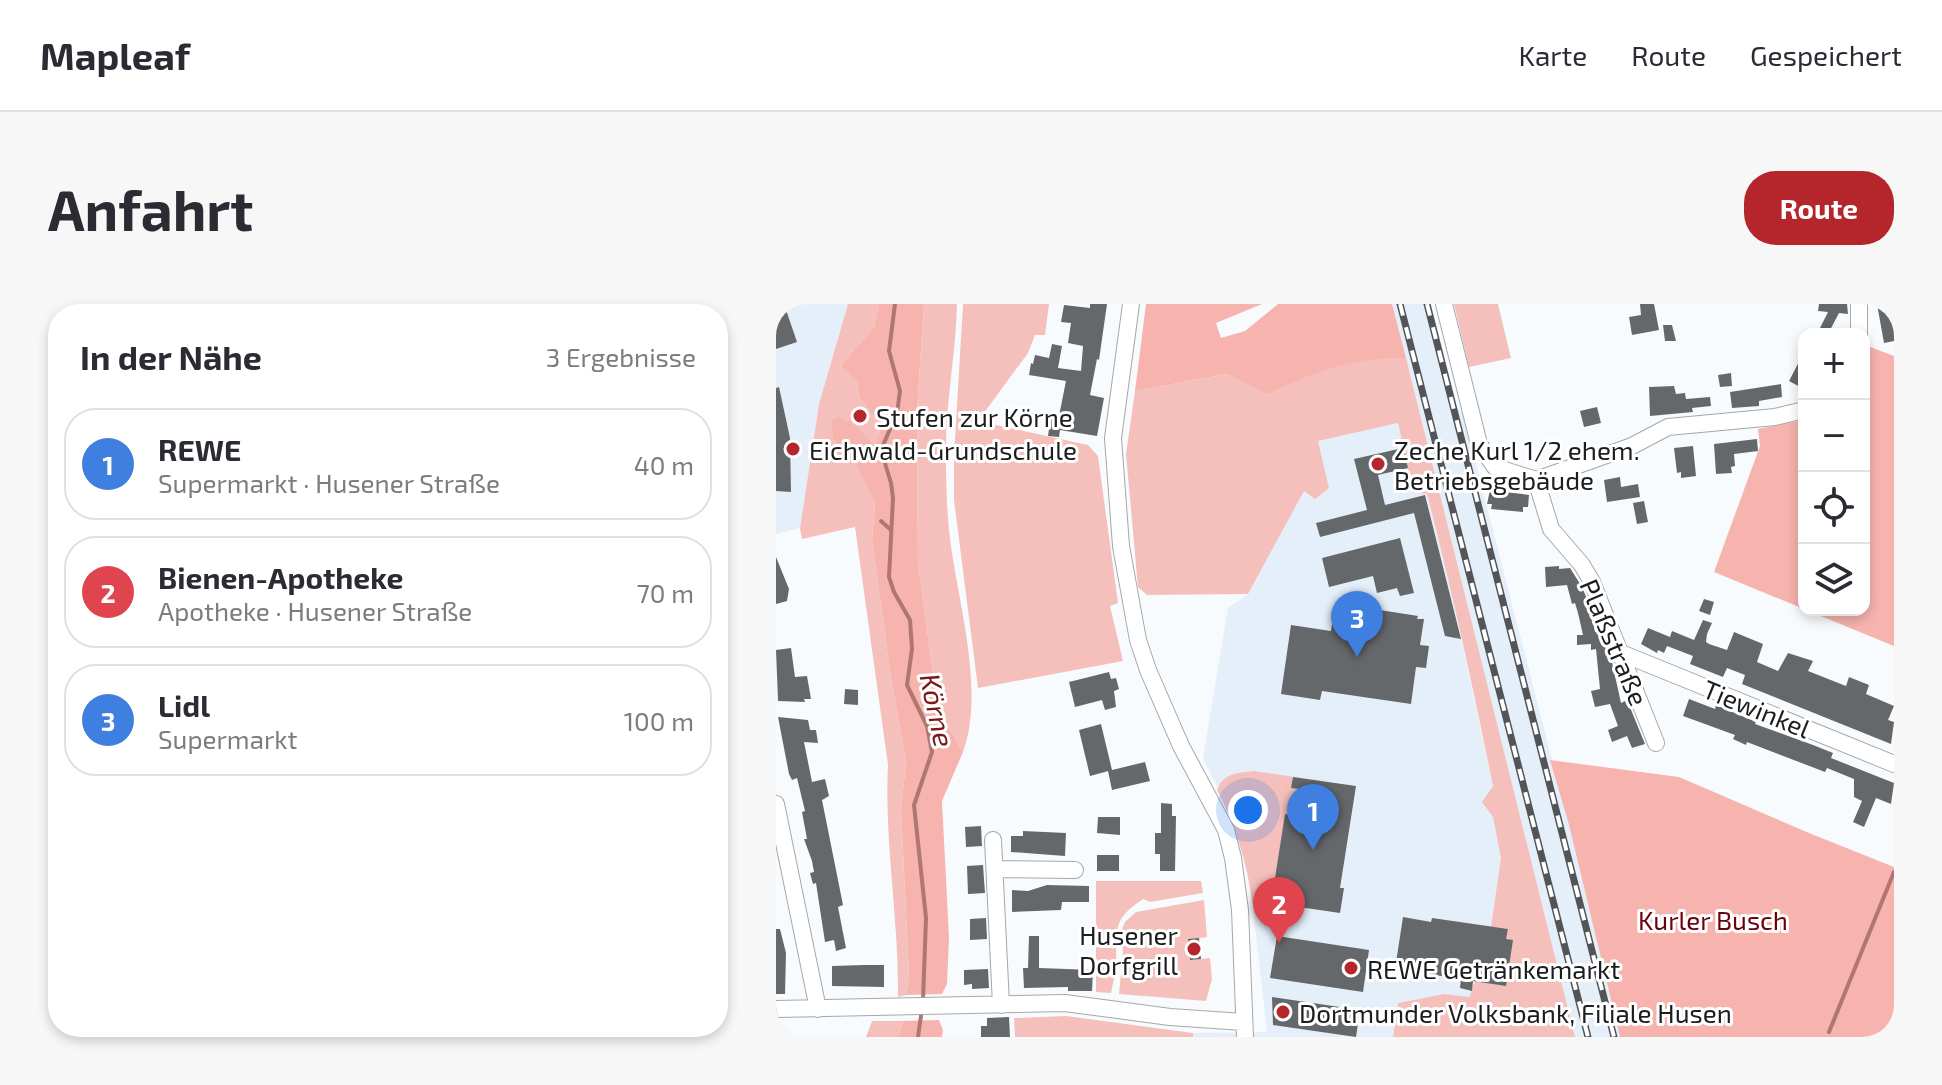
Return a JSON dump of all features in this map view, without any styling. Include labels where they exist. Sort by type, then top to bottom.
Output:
[{"type":"street","points":[[776,1009],[1076,1003],[1244,1030],[1240,910],[1226,830],[1181,746],[1148,670],[1138,640],[1121,546],[1113,438],[1131,304]]},
{"type":"street","points":[[1444,304],[1479,444],[1495,467],[1536,480],[1632,446],[1668,427],[1775,417],[1798,411]]},
{"type":"street","points":[[1859,304],[1859,328]]},
{"type":"street","name":"Plaßstraße","points":[[1536,480],[1551,529],[1582,565],[1592,582],[1656,743]]},
{"type":"street","name":"Tiewinkel","points":[[1621,653],[1894,764]]},
{"type":"street","points":[[776,804],[818,1009]]},
{"type":"street","points":[[993,840],[1001,1005]]},
{"type":"street","points":[[995,869],[1075,870]]},
{"type":"shaded area","name":"Eichwald-Grundschule","points":[[776,304],[848,304],[819,404],[800,528],[776,534]]},
{"type":"shaded area","points":[[848,304],[879,304],[874,327],[840,366],[857,382],[859,397],[881,426],[876,448],[834,440],[856,465],[875,503],[872,540],[906,762],[901,809],[909,976],[906,995],[898,997],[888,823],[888,765],[855,527],[802,539],[800,528],[819,404]]},
{"type":"shaded area","points":[[924,304],[957,304],[946,468],[950,541],[971,680],[969,730],[963,752],[938,709],[918,564],[917,412]]},
{"type":"shaded area","points":[[963,304],[1049,304],[1045,335],[1035,335],[1028,353],[978,421],[1088,445],[1098,456],[1118,603],[1110,606],[1123,661],[978,688],[954,500]]},
{"type":"shaded area","points":[[1392,304],[1431,304],[1458,409],[1463,414],[1569,825],[1620,1037],[1575,1037]]},
{"type":"shaded area","points":[[1454,304],[1498,304],[1511,358],[1469,367]]},
{"type":"shaded area","points":[[1374,357],[1406,358],[1575,1037],[1393,1037],[1398,1003],[1444,994],[1470,997],[1477,977],[1501,946],[1508,929],[1491,927],[1501,858],[1493,817],[1482,802],[1493,786],[1470,676],[1427,494],[1413,493],[1398,423],[1318,441],[1329,488],[1315,499],[1304,491],[1248,594],[1147,595],[1138,587],[1126,454],[1135,391],[1227,374],[1267,393],[1321,369]]},
{"type":"shaded area","points":[[1398,423],[1413,492],[1427,494],[1443,555],[1541,989],[1462,998],[1444,994],[1398,1003],[1393,1037],[1193,1037],[1193,1033],[1267,1032],[1250,883],[1231,815],[1203,758],[1228,608],[1248,594],[1304,490],[1317,441]]},
{"type":"shaded area","points":[[1254,771],[1302,778],[1296,816],[1285,815],[1274,883],[1284,896],[1283,900],[1300,902],[1298,910],[1277,907],[1272,911],[1260,910],[1252,903],[1240,845],[1217,790],[1227,777]]},
{"type":"shaded area","points":[[1096,881],[1201,881],[1203,893],[1150,902],[1143,899],[1125,914],[1118,927],[1116,965],[1111,963],[1107,971],[1115,974],[1111,993],[1096,992]]},
{"type":"shaded area","points":[[1204,900],[1207,937],[1188,940],[1190,960],[1210,958],[1212,979],[1206,1001],[1119,994],[1122,929],[1125,922],[1136,912]]},
{"type":"shaded area","points":[[1066,1016],[1193,1033],[1193,1037],[1015,1037],[1014,1018]]},
{"type":"shaded area","points":[[872,1021],[903,1021],[898,1037],[866,1037]]},
{"type":"green space","points":[[879,304],[924,304],[917,412],[918,564],[938,709],[963,752],[942,801],[949,938],[947,984],[942,994],[906,995],[909,976],[901,809],[906,762],[872,540],[875,503],[856,465],[834,440],[831,421],[838,417],[853,423],[876,447],[881,426],[859,397],[857,382],[840,366],[874,327]]},
{"type":"green space","points":[[1146,304],[1262,304],[1216,323],[1221,338],[1245,331],[1278,304],[1392,304],[1406,358],[1368,360],[1334,367],[1267,394],[1227,374],[1135,391]]},
{"type":"green space","points":[[1870,347],[1894,356],[1894,646],[1821,616],[1870,616]]},
{"type":"green space","points":[[1798,421],[1798,607],[1714,572],[1760,446],[1758,429]]},
{"type":"green space","name":"Kurler Busch","points":[[1550,760],[1679,777],[1894,867],[1894,1037],[1620,1037],[1569,825]]},
{"type":"green space","points":[[939,1020],[942,1037],[898,1037],[903,1021]]},
{"type":"building","points":[[776,304],[784,304],[797,342],[776,349]]},
{"type":"building","points":[[1090,304],[1107,304],[1099,360],[1090,395],[1104,398],[1097,436],[1060,430],[1059,437],[1048,436],[1051,415],[1059,416],[1066,381],[1029,375],[1031,363],[1035,355],[1049,358],[1052,344],[1062,346],[1058,368],[1081,371],[1083,346],[1068,343],[1071,323],[1061,322],[1064,305],[1090,308]]},
{"type":"building","points":[[1640,304],[1654,304],[1659,330],[1632,335],[1629,317],[1641,315]]},
{"type":"building","points":[[1819,304],[1847,304],[1848,314],[1839,313],[1831,328],[1820,328],[1828,312],[1818,311]]},
{"type":"building","points":[[1877,304],[1888,304],[1889,312],[1894,311],[1894,341],[1884,343]]},
{"type":"building","points":[[1663,325],[1672,325],[1676,341],[1665,341]]},
{"type":"building","points":[[1798,364],[1798,386],[1789,381]]},
{"type":"building","points":[[1731,373],[1732,386],[1720,387],[1718,375]]},
{"type":"building","points":[[1781,384],[1782,397],[1759,401],[1759,406],[1732,408],[1730,392]]},
{"type":"building","points":[[1674,386],[1676,394],[1685,393],[1686,399],[1710,397],[1711,406],[1692,408],[1693,412],[1650,416],[1649,387]]},
{"type":"building","points":[[779,387],[790,438],[791,492],[776,491],[776,388]]},
{"type":"building","points":[[1597,407],[1601,423],[1584,427],[1580,411]]},
{"type":"building","points":[[1757,439],[1758,451],[1734,454],[1732,473],[1716,474],[1714,444]]},
{"type":"building","points":[[1693,446],[1696,476],[1681,478],[1681,472],[1677,473],[1674,448]]},
{"type":"building","points":[[1403,448],[1408,468],[1378,475],[1385,505],[1425,495],[1461,639],[1445,636],[1414,513],[1320,537],[1316,523],[1367,510],[1354,459]]},
{"type":"building","points":[[1620,477],[1621,487],[1638,484],[1640,497],[1607,502],[1604,480]]},
{"type":"building","points":[[1490,490],[1529,495],[1528,507],[1523,507],[1523,512],[1491,509],[1492,504],[1487,504]]},
{"type":"building","points":[[1644,501],[1648,522],[1637,524],[1633,503]]},
{"type":"building","points":[[1400,538],[1414,593],[1400,596],[1397,588],[1377,593],[1373,576],[1329,587],[1322,558]]},
{"type":"building","points":[[776,557],[789,589],[787,601],[776,604]]},
{"type":"building","points":[[1559,566],[1559,569],[1570,568],[1582,587],[1592,611],[1595,632],[1600,632],[1612,662],[1621,703],[1627,700],[1645,744],[1632,748],[1627,736],[1612,742],[1608,730],[1618,726],[1610,704],[1595,707],[1591,691],[1600,689],[1596,649],[1591,650],[1591,644],[1577,645],[1577,635],[1583,635],[1567,585],[1546,587],[1545,567]]},
{"type":"building","points":[[1704,599],[1714,602],[1710,615],[1699,611]]},
{"type":"building","points":[[1335,603],[1424,619],[1420,645],[1429,646],[1426,668],[1416,667],[1411,704],[1322,691],[1320,700],[1281,694],[1291,625],[1331,631]]},
{"type":"building","points":[[1703,620],[1712,623],[1707,634],[1706,642],[1709,644],[1727,650],[1734,632],[1763,644],[1757,662],[1778,671],[1788,653],[1813,661],[1808,671],[1846,686],[1849,677],[1869,685],[1866,694],[1894,706],[1888,720],[1894,722],[1891,744],[1742,684],[1745,675],[1727,668],[1723,677],[1690,664],[1693,656],[1667,646],[1664,653],[1658,650],[1657,653],[1641,644],[1648,628],[1670,637],[1672,631],[1694,640]]},
{"type":"building","points":[[791,648],[795,677],[807,676],[811,699],[804,699],[805,702],[778,701],[776,650]]},
{"type":"building","points":[[1109,672],[1111,679],[1116,678],[1119,689],[1114,691],[1116,707],[1105,710],[1102,700],[1075,707],[1069,682]]},
{"type":"building","points":[[845,689],[858,690],[858,705],[844,704]]},
{"type":"building","points":[[1689,699],[1715,709],[1716,705],[1755,724],[1833,753],[1831,758],[1894,783],[1891,804],[1876,798],[1864,827],[1853,822],[1862,801],[1854,797],[1854,779],[1827,768],[1825,772],[1747,742],[1746,745],[1733,739],[1735,735],[1683,716]]},
{"type":"building","points":[[778,717],[808,720],[810,730],[816,730],[818,743],[804,742],[812,782],[825,779],[829,796],[822,800],[843,905],[838,907],[846,948],[836,951],[834,940],[825,942],[816,883],[813,884],[810,873],[814,872],[812,861],[804,839],[807,839],[802,812],[805,811],[797,778],[792,780],[789,774]]},
{"type":"building","points":[[1101,724],[1112,770],[1090,776],[1079,730]]},
{"type":"building","points":[[1145,762],[1150,781],[1112,790],[1108,771]]},
{"type":"building","points":[[1293,777],[1356,786],[1340,888],[1344,888],[1340,913],[1299,907],[1300,902],[1283,900],[1284,896],[1274,884],[1285,814],[1296,816],[1300,789],[1291,788]]},
{"type":"building","points":[[1161,803],[1172,804],[1172,816],[1176,816],[1175,871],[1160,871],[1160,854],[1155,854],[1155,833],[1161,833]]},
{"type":"building","points":[[1098,817],[1120,817],[1120,835],[1097,833]]},
{"type":"building","points":[[981,826],[982,846],[966,847],[965,827]]},
{"type":"building","points":[[1023,831],[1066,833],[1065,856],[1011,852],[1011,836],[1023,836]]},
{"type":"building","points":[[1097,855],[1119,855],[1119,871],[1097,871]]},
{"type":"building","points":[[983,865],[985,893],[968,894],[967,866]]},
{"type":"building","points":[[1047,885],[1089,886],[1089,902],[1062,902],[1061,910],[1012,912],[1012,890],[1028,891]]},
{"type":"building","points":[[1403,917],[1508,929],[1506,939],[1513,940],[1506,986],[1473,981],[1472,991],[1460,988],[1461,979],[1395,969]]},
{"type":"building","points":[[986,918],[987,939],[970,940],[970,919]]},
{"type":"building","points":[[776,929],[780,929],[786,953],[785,994],[776,994]]},
{"type":"building","points":[[1029,936],[1039,936],[1039,968],[1093,970],[1092,991],[1068,991],[1068,987],[1024,988],[1023,968],[1028,968]]},
{"type":"building","points":[[1277,936],[1369,950],[1363,992],[1270,978]]},
{"type":"building","name":"Husener Dorfgrill","points":[[1199,938],[1201,959],[1190,960],[1188,939]]},
{"type":"building","points":[[884,965],[884,987],[832,986],[832,966]]},
{"type":"building","points":[[988,969],[989,988],[972,989],[972,984],[964,985],[964,970]]},
{"type":"building","points":[[1272,997],[1360,1010],[1356,1037],[1273,1025]]},
{"type":"building","points":[[1009,1017],[1010,1037],[981,1037],[981,1026],[987,1026],[987,1018]]},
{"type":"waterway","name":"Körne","points":[[895,304],[889,351],[900,391],[897,413],[881,450],[893,498],[889,577],[910,620],[912,649],[907,685],[927,726],[932,752],[914,805],[926,918],[923,1000]]},
{"type":"waterway","points":[[881,521],[891,530]]},
{"type":"waterway","points":[[1829,1032],[1894,872]]},
{"type":"waterway","name":"Körne","points":[[918,1037],[922,1009]]},
{"type":"railway","points":[[1400,304],[1588,1037]]},
{"type":"railway","points":[[1427,304],[1614,1037]]},
{"type":"place","name":"Stufen zur Körne","points":[[860,416]]},
{"type":"place","name":"Eichwald-Grundschule","points":[[793,449]]},
{"type":"place","name":"Zeche Kurl 1/2 ehem. Betriebsgebäude","points":[[1378,464]]},
{"type":"place","name":"Lidl","points":[[1357,657]]},
{"type":"place","name":"REWE","points":[[1313,850]]},
{"type":"place","name":"Bienen-Apotheke","points":[[1279,943]]},
{"type":"place","name":"Husener Dorfgrill","points":[[1194,949]]},
{"type":"place","name":"REWE Getränkemarkt","points":[[1351,968]]},
{"type":"place","name":"Dortmunder Volksbank, Filiale Husen","points":[[1283,1012]]}]
